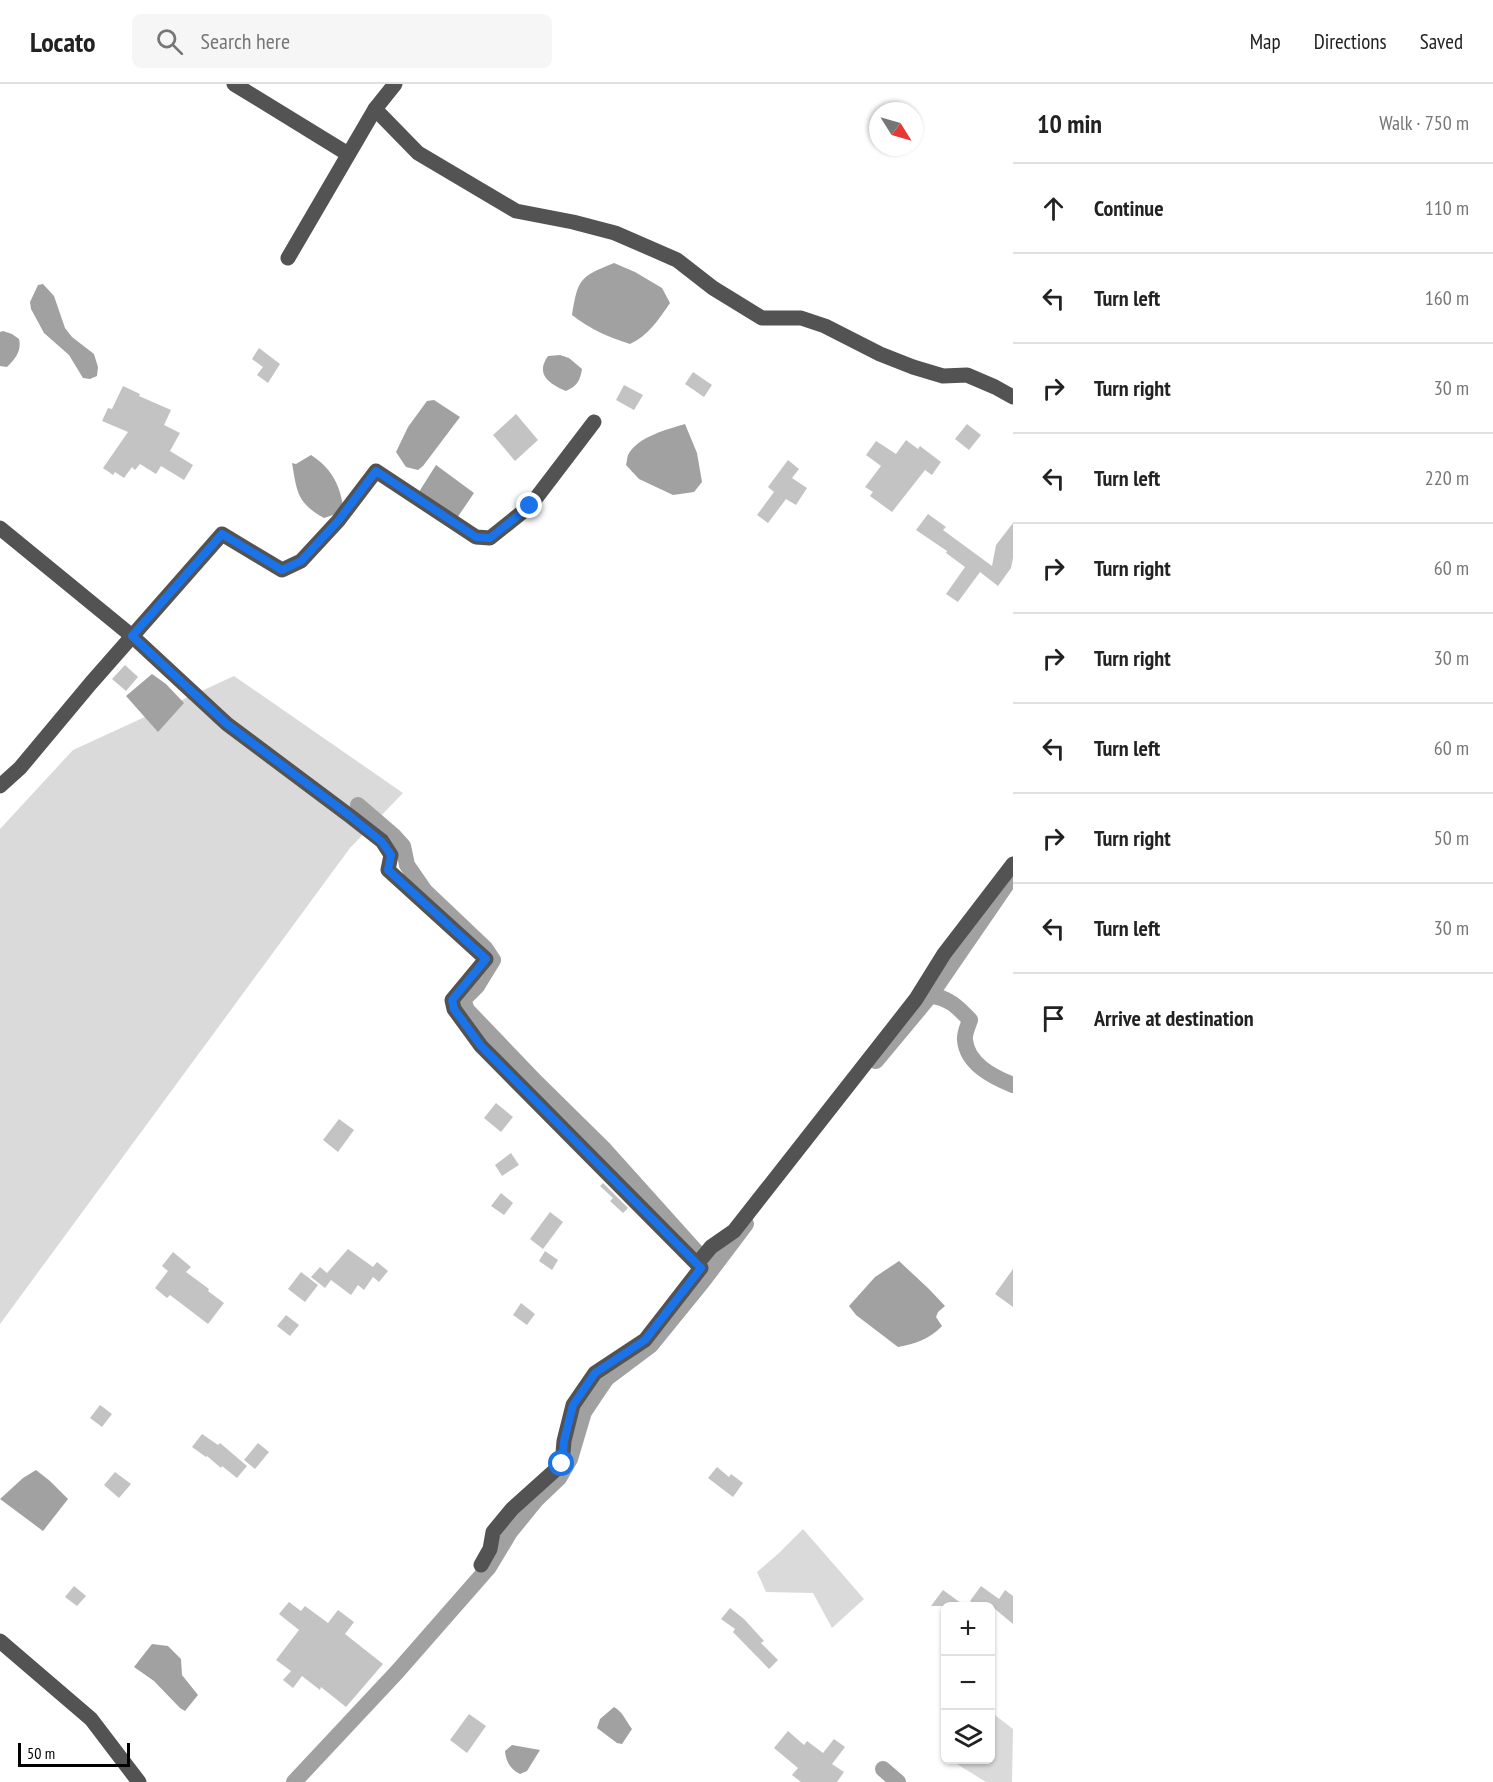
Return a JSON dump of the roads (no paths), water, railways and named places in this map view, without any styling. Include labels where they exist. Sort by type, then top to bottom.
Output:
[{"type":"street","points":[[234,84],[348,154]]},
{"type":"street","points":[[288,258],[375,109],[395,84]]},
{"type":"street","points":[[375,109],[418,153],[516,211],[615,233],[677,260],[713,288],[762,318],[801,318],[825,326],[862,346],[913,367],[943,376],[967,375],[1013,397]]},
{"type":"street","points":[[0,786],[20,768],[222,534],[282,570],[301,561],[338,521],[376,471],[476,537],[490,538],[530,506],[594,422]]},
{"type":"street","points":[[0,528],[132,636],[227,724],[382,842],[391,855],[388,870],[486,959],[452,1000],[454,1009],[481,1046],[701,1268],[645,1340],[595,1373],[573,1405],[564,1441],[562,1464],[512,1509],[493,1532],[490,1549],[481,1565]]},
{"type":"street","points":[[698,1263],[711,1247],[734,1231],[742,1221],[916,999],[944,954],[1013,864]]},
{"type":"street","points":[[0,1641],[92,1719],[139,1782]]},
{"type":"waterway","points":[[358,805],[403,846],[407,865],[425,891],[485,948],[493,960],[477,986],[463,1000],[467,1010],[605,1150],[711,1268]]},
{"type":"waterway","points":[[930,996],[1013,875]]},
{"type":"waterway","points":[[876,1061],[930,996],[942,998],[970,1020],[965,1040],[976,1063],[990,1074],[1013,1085]]},
{"type":"waterway","points":[[294,1782],[397,1672],[489,1567],[510,1532],[536,1500],[559,1478],[570,1459],[584,1412],[607,1378],[651,1345],[746,1224]]},
{"type":"waterway","points":[[883,1769],[898,1782]]}]
